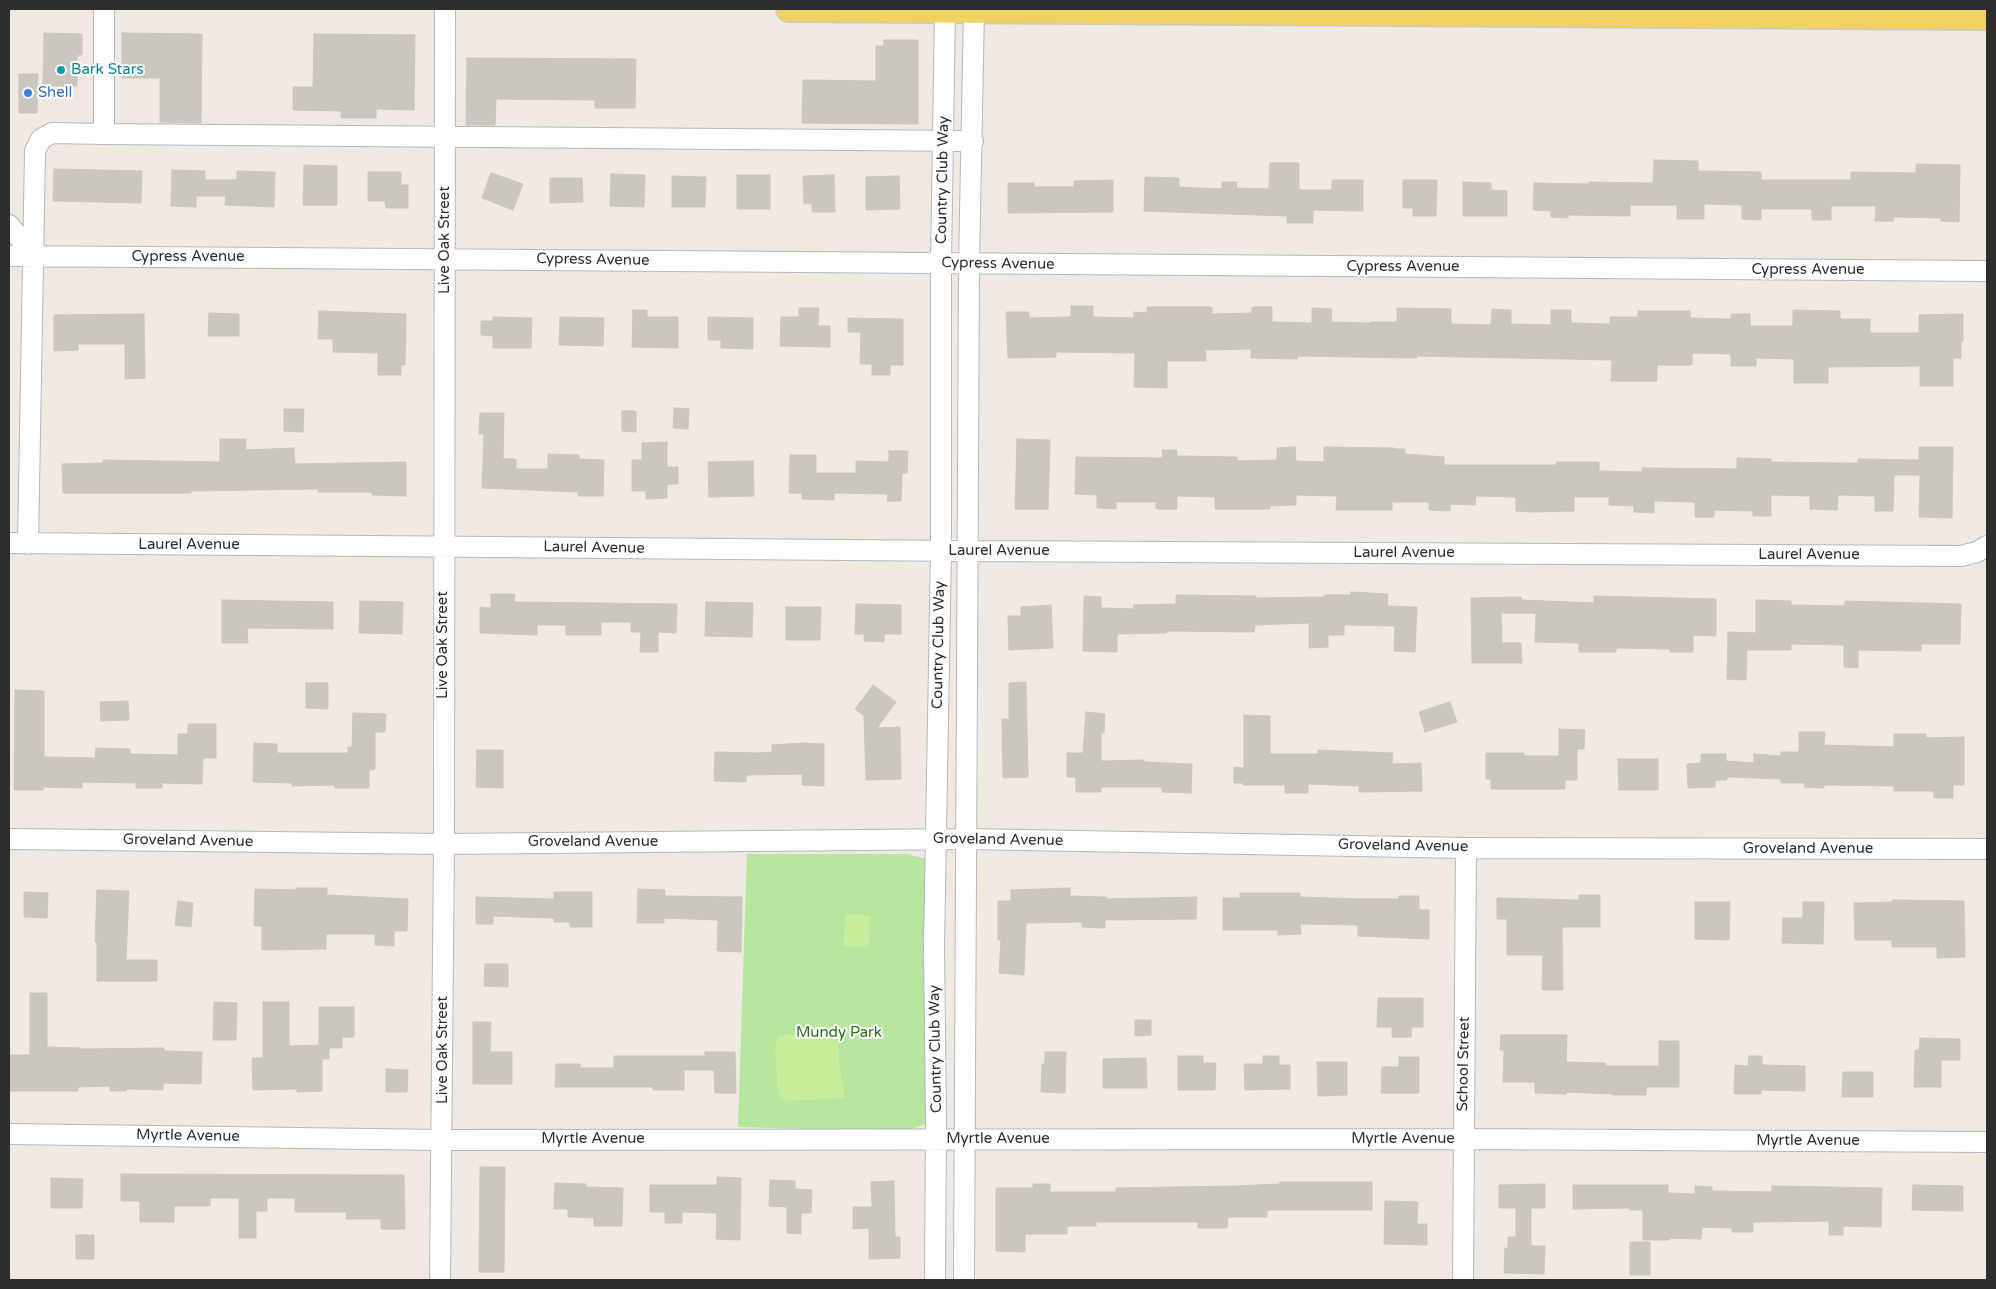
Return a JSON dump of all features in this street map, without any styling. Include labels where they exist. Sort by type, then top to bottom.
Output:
[{"type":"main road","points":[[789,9],[1483,11],[1987,17]]},
{"type":"street","points":[[104,9],[104,134]]},
{"type":"street","name":"Live Oak Street","points":[[440,1280],[444,844],[445,9]]},
{"type":"street","name":"Country Club Way","points":[[964,1280],[969,264],[973,141],[974,9]]},
{"type":"street","name":"Country Club Way","points":[[935,1280],[935,965],[941,551],[941,264],[945,10]]},
{"type":"street","points":[[18,544],[34,256],[34,156],[38,143],[52,133],[224,136],[444,135],[973,141]]},
{"type":"street","points":[[9,225],[34,256]]},
{"type":"street","name":"Cypress Avenue","points":[[9,256],[1987,271]]},
{"type":"street","name":"Laurel Avenue","points":[[18,544],[968,552],[1961,556],[1976,552],[1987,546]]},
{"type":"street","name":"Groveland Avenue","points":[[9,839],[444,844],[967,840],[1466,848],[1987,849]]},
{"type":"street","name":"School Street","points":[[1462,1280],[1466,848]]},
{"type":"street","points":[[935,965],[966,965]]},
{"type":"street","name":"Myrtle Avenue","points":[[9,1134],[442,1140],[1463,1139],[1987,1142]]},
{"type":"green space","name":"Mundy Park","points":[[747,854],[906,854],[923,858],[935,865],[936,1120],[904,1132],[738,1127]]},
{"type":"green space","points":[[846,914],[870,916],[868,948],[843,946]]},
{"type":"green space","points":[[839,1029],[839,1061],[845,1098],[787,1101],[778,1095],[775,1047],[778,1036]]},
{"type":"building","name":"Bark Stars","points":[[44,33],[82,34],[82,55],[77,55],[77,86],[43,86]]},
{"type":"building","points":[[122,33],[202,34],[201,123],[160,122],[160,78],[122,78]]},
{"type":"building","points":[[314,34],[415,35],[414,110],[376,109],[376,118],[341,118],[341,111],[293,110],[293,87],[313,87]]},
{"type":"building","points":[[884,40],[918,40],[918,124],[802,123],[803,80],[876,81],[876,46],[884,46]]},
{"type":"building","points":[[467,58],[636,59],[635,108],[595,108],[595,100],[496,99],[495,125],[466,125]]},
{"type":"building","name":"Shell","points":[[19,74],[38,74],[37,113],[19,113]]},
{"type":"building","points":[[1654,160],[1698,161],[1698,171],[1761,172],[1761,180],[1851,180],[1851,172],[1916,173],[1916,164],[1960,165],[1959,222],[1941,221],[1941,218],[1894,217],[1893,221],[1875,221],[1876,206],[1831,206],[1831,220],[1812,220],[1812,209],[1761,209],[1761,220],[1742,219],[1742,205],[1704,204],[1704,219],[1677,219],[1677,205],[1630,205],[1630,216],[1568,215],[1568,218],[1551,217],[1551,211],[1533,210],[1534,183],[1653,183]]},
{"type":"building","points":[[1270,163],[1299,163],[1299,190],[1332,190],[1332,180],[1363,180],[1363,211],[1313,210],[1313,223],[1287,223],[1287,216],[1144,211],[1145,177],[1179,178],[1179,187],[1222,189],[1222,182],[1237,182],[1236,188],[1269,189]]},
{"type":"building","points":[[304,165],[337,166],[337,205],[303,205]]},
{"type":"building","points":[[54,169],[142,171],[141,203],[53,201]]},
{"type":"building","points":[[172,170],[205,171],[205,180],[237,180],[237,171],[275,172],[274,207],[225,205],[226,196],[196,196],[196,207],[171,206]]},
{"type":"building","points":[[368,172],[401,172],[401,185],[408,185],[408,208],[386,208],[385,201],[368,201]]},
{"type":"building","points":[[491,173],[523,184],[513,210],[482,198]]},
{"type":"building","points":[[611,174],[645,175],[644,207],[610,206]]},
{"type":"building","points":[[737,175],[770,175],[770,209],[737,209]]},
{"type":"building","points":[[834,175],[835,212],[812,212],[812,203],[804,204],[803,176]]},
{"type":"building","points":[[672,176],[706,177],[705,207],[672,207]]},
{"type":"building","points":[[899,176],[900,209],[866,210],[866,177]]},
{"type":"building","points":[[550,178],[582,178],[583,202],[550,203]]},
{"type":"building","points":[[1113,180],[1113,212],[1008,213],[1008,183],[1034,183],[1034,187],[1074,187],[1074,181]]},
{"type":"building","points":[[1403,180],[1437,180],[1436,216],[1413,216],[1413,208],[1403,208]]},
{"type":"building","points":[[1463,182],[1491,183],[1491,190],[1507,191],[1507,216],[1463,216]]},
{"type":"building","points":[[1071,306],[1093,306],[1093,317],[1134,318],[1134,312],[1147,313],[1147,307],[1212,307],[1212,314],[1252,313],[1252,307],[1272,307],[1272,322],[1312,323],[1312,308],[1332,309],[1331,322],[1371,323],[1397,322],[1397,308],[1451,309],[1451,324],[1491,325],[1492,309],[1511,310],[1511,324],[1551,325],[1551,310],[1571,310],[1571,323],[1610,324],[1610,317],[1638,317],[1638,311],[1690,311],[1690,318],[1731,319],[1731,314],[1750,314],[1750,326],[1793,326],[1793,310],[1840,311],[1840,319],[1870,319],[1870,333],[1919,333],[1919,315],[1963,314],[1963,341],[1961,341],[1961,358],[1953,358],[1953,386],[1920,386],[1920,366],[1828,367],[1828,383],[1794,383],[1794,359],[1756,358],[1756,366],[1731,366],[1731,354],[1692,353],[1692,365],[1657,365],[1657,381],[1611,381],[1612,360],[1417,356],[1417,358],[1297,356],[1297,359],[1251,358],[1251,349],[1205,350],[1206,361],[1167,361],[1167,388],[1134,387],[1135,353],[1056,352],[1056,357],[1008,358],[1006,312],[1029,312],[1029,318],[1071,317]]},
{"type":"building","points":[[799,308],[819,308],[818,326],[830,326],[830,347],[780,346],[781,317],[799,317]]},
{"type":"building","points":[[633,310],[647,310],[647,317],[678,317],[678,348],[632,347]]},
{"type":"building","points":[[319,311],[406,314],[405,365],[401,365],[401,375],[378,375],[378,353],[333,352],[333,339],[318,339]]},
{"type":"building","points":[[209,313],[239,314],[239,336],[208,336]]},
{"type":"building","points":[[144,314],[145,378],[125,379],[125,344],[78,344],[78,350],[54,351],[54,315]]},
{"type":"building","points":[[493,317],[532,318],[531,348],[493,348],[493,336],[481,335],[481,321],[493,321]]},
{"type":"building","points":[[560,317],[604,318],[603,346],[559,345]]},
{"type":"building","points":[[708,317],[753,318],[753,349],[721,348],[721,340],[708,340]]},
{"type":"building","points":[[848,318],[903,319],[903,365],[890,365],[890,375],[872,375],[872,364],[860,364],[861,332],[848,332]]},
{"type":"building","points":[[674,408],[689,409],[688,429],[673,428]]},
{"type":"building","points":[[284,409],[304,409],[303,432],[284,431]]},
{"type":"building","points":[[622,411],[636,411],[636,432],[622,431]]},
{"type":"building","points":[[480,413],[504,413],[503,459],[516,459],[516,469],[548,469],[548,454],[579,455],[579,459],[604,460],[603,496],[578,496],[578,492],[482,488],[484,434],[479,434]]},
{"type":"building","points":[[220,439],[246,439],[245,450],[294,448],[295,464],[406,462],[406,496],[372,495],[372,492],[318,492],[318,489],[191,491],[191,493],[63,493],[62,464],[103,463],[103,460],[220,462]]},
{"type":"building","points":[[1017,439],[1050,440],[1048,509],[1015,509]]},
{"type":"building","points":[[667,442],[667,467],[678,467],[678,484],[667,484],[667,498],[646,499],[646,491],[632,491],[632,460],[642,460],[642,443]]},
{"type":"building","points":[[1295,447],[1296,461],[1324,462],[1324,447],[1394,448],[1405,449],[1405,454],[1444,457],[1444,465],[1556,465],[1557,462],[1599,462],[1599,471],[1642,472],[1642,468],[1737,469],[1737,458],[1771,459],[1771,462],[1845,463],[1858,463],[1858,459],[1919,460],[1919,447],[1953,447],[1952,518],[1919,517],[1920,475],[1894,475],[1893,511],[1875,511],[1875,496],[1838,495],[1837,510],[1810,509],[1810,496],[1771,495],[1771,516],[1753,516],[1753,511],[1714,510],[1714,517],[1695,517],[1695,502],[1654,501],[1654,513],[1634,512],[1634,506],[1609,505],[1609,497],[1574,497],[1574,511],[1533,512],[1516,511],[1516,497],[1476,496],[1475,505],[1450,504],[1450,511],[1429,510],[1429,502],[1392,502],[1392,510],[1336,510],[1337,496],[1296,495],[1296,505],[1270,506],[1270,509],[1215,509],[1215,497],[1177,496],[1177,509],[1156,509],[1156,502],[1116,502],[1116,509],[1097,508],[1097,495],[1075,494],[1076,457],[1163,458],[1162,450],[1177,450],[1177,456],[1237,457],[1237,461],[1277,460],[1277,448]]},
{"type":"building","points":[[889,451],[908,451],[907,473],[902,473],[901,501],[887,501],[888,494],[834,493],[834,500],[802,499],[802,493],[789,493],[790,455],[816,455],[816,473],[856,473],[856,461],[889,462]]},
{"type":"building","points":[[753,461],[754,496],[709,497],[708,462]]},
{"type":"building","points":[[1351,592],[1388,594],[1387,606],[1417,607],[1415,652],[1394,651],[1395,626],[1344,625],[1344,635],[1328,635],[1328,647],[1309,648],[1309,623],[1255,625],[1254,632],[1167,631],[1167,633],[1117,634],[1117,652],[1083,651],[1084,596],[1101,597],[1101,608],[1134,609],[1133,605],[1176,604],[1176,595],[1256,596],[1256,598],[1324,597],[1324,595],[1351,595]]},
{"type":"building","points":[[491,594],[515,594],[514,602],[677,604],[676,633],[658,632],[658,652],[640,652],[641,632],[631,632],[631,622],[601,622],[601,635],[566,635],[566,625],[537,625],[537,635],[480,633],[480,607],[491,608]]},
{"type":"building","points":[[1594,596],[1716,599],[1716,636],[1693,635],[1693,652],[1670,652],[1670,649],[1616,648],[1616,652],[1579,652],[1579,643],[1535,642],[1536,613],[1501,613],[1502,643],[1521,643],[1522,663],[1472,663],[1471,598],[1521,597],[1522,600],[1594,603]]},
{"type":"building","points":[[222,600],[333,602],[333,629],[247,628],[248,643],[222,643]]},
{"type":"building","points":[[1756,600],[1791,601],[1791,605],[1845,606],[1845,601],[1961,604],[1960,644],[1921,644],[1921,651],[1858,650],[1858,668],[1844,667],[1844,645],[1791,644],[1791,650],[1747,650],[1746,680],[1727,679],[1728,632],[1756,633]]},
{"type":"building","points":[[360,601],[403,602],[402,634],[359,633]]},
{"type":"building","points":[[706,602],[753,603],[752,637],[705,636]]},
{"type":"building","points":[[856,604],[901,605],[901,634],[884,634],[884,642],[864,641],[864,634],[855,634]]},
{"type":"building","points":[[1051,605],[1053,648],[1009,650],[1008,616],[1021,616],[1021,607]]},
{"type":"building","points":[[786,607],[821,607],[820,640],[786,640]]},
{"type":"building","points":[[1026,682],[1028,777],[1003,778],[1002,719],[1009,719],[1009,683]]},
{"type":"building","points":[[306,683],[328,683],[328,709],[306,708]]},
{"type":"building","points":[[873,685],[896,702],[877,728],[900,727],[901,779],[866,780],[864,716],[855,709]]},
{"type":"building","points":[[15,690],[44,691],[44,757],[95,758],[96,748],[130,749],[130,754],[178,755],[178,734],[188,734],[188,724],[216,724],[216,758],[203,758],[202,784],[162,783],[162,788],[136,788],[136,783],[82,782],[82,788],[43,787],[43,790],[14,790]]},
{"type":"building","points":[[128,701],[129,720],[101,721],[100,702]]},
{"type":"building","points":[[1450,702],[1457,722],[1425,732],[1419,712]]},
{"type":"building","points":[[1086,712],[1105,714],[1104,733],[1101,733],[1101,761],[1144,760],[1144,762],[1192,764],[1191,793],[1162,792],[1162,787],[1101,787],[1101,792],[1076,792],[1076,777],[1067,777],[1067,753],[1083,753]]},
{"type":"building","points":[[353,713],[386,714],[385,732],[375,732],[375,769],[369,770],[369,788],[335,788],[335,785],[292,786],[292,783],[253,782],[254,743],[277,744],[277,753],[348,753],[348,747],[352,747]]},
{"type":"building","points":[[1244,715],[1270,716],[1270,754],[1318,754],[1318,750],[1393,753],[1392,764],[1421,763],[1422,791],[1359,792],[1359,786],[1308,784],[1308,793],[1285,793],[1285,785],[1243,785],[1243,783],[1234,783],[1234,767],[1244,768]]},
{"type":"building","points":[[1559,729],[1585,730],[1584,749],[1577,749],[1577,780],[1565,780],[1565,789],[1491,789],[1491,779],[1486,779],[1486,753],[1524,753],[1524,756],[1559,756]]},
{"type":"building","points":[[1799,732],[1825,732],[1824,745],[1894,747],[1894,734],[1926,734],[1926,738],[1964,737],[1964,785],[1953,785],[1953,798],[1934,798],[1934,791],[1894,791],[1894,786],[1824,785],[1824,788],[1804,787],[1805,783],[1781,783],[1781,779],[1727,777],[1727,780],[1715,780],[1715,787],[1688,788],[1687,764],[1701,763],[1701,754],[1726,754],[1726,761],[1754,763],[1754,754],[1781,756],[1781,752],[1799,752]]},
{"type":"building","points":[[824,744],[824,786],[802,785],[803,774],[746,775],[746,782],[714,781],[715,752],[772,752],[772,745]]},
{"type":"building","points":[[477,750],[503,750],[503,788],[476,787]]},
{"type":"building","points":[[1618,759],[1658,759],[1658,790],[1619,790]]},
{"type":"building","points":[[296,888],[327,888],[327,895],[408,899],[407,931],[394,931],[394,946],[375,945],[375,934],[326,934],[326,949],[262,950],[262,926],[254,926],[255,889],[296,890]]},
{"type":"building","points":[[1070,888],[1070,896],[1106,897],[1106,899],[1197,897],[1196,919],[1105,920],[1105,928],[1082,927],[1082,922],[1026,923],[1024,975],[999,973],[1001,940],[998,940],[998,901],[1011,901],[1011,890]]},
{"type":"building","points":[[638,889],[665,890],[665,896],[742,897],[741,952],[717,951],[718,920],[664,918],[664,923],[637,923]]},
{"type":"building","points":[[97,890],[129,891],[126,960],[157,960],[157,981],[97,981],[97,942],[95,942]]},
{"type":"building","points":[[24,892],[48,893],[47,918],[24,917]]},
{"type":"building","points":[[554,892],[592,892],[592,927],[570,927],[570,922],[554,922],[554,918],[493,916],[493,924],[476,924],[476,897],[554,899]]},
{"type":"building","points":[[1240,893],[1300,893],[1300,897],[1359,899],[1399,899],[1399,896],[1419,896],[1419,910],[1429,910],[1429,939],[1358,936],[1358,925],[1300,924],[1301,934],[1278,935],[1278,930],[1223,930],[1223,898],[1240,898]]},
{"type":"building","points":[[1579,895],[1600,895],[1600,927],[1562,927],[1563,990],[1542,990],[1543,955],[1507,955],[1507,919],[1497,919],[1497,898],[1579,900]]},
{"type":"building","points":[[1893,900],[1964,901],[1965,957],[1937,958],[1937,947],[1892,947],[1892,940],[1855,940],[1854,903],[1893,902]]},
{"type":"building","points":[[178,901],[193,903],[191,927],[175,925]]},
{"type":"building","points":[[1695,902],[1730,902],[1729,940],[1695,939]]},
{"type":"building","points":[[1803,902],[1824,902],[1823,944],[1782,943],[1783,918],[1803,918]]},
{"type":"building","points":[[485,964],[508,964],[508,987],[484,986]]},
{"type":"building","points":[[30,993],[47,993],[47,1047],[80,1049],[164,1048],[164,1051],[202,1052],[201,1084],[163,1083],[163,1090],[126,1089],[126,1091],[110,1091],[110,1086],[78,1087],[78,1091],[9,1091],[9,1055],[30,1055]]},
{"type":"building","points":[[1378,998],[1423,998],[1423,1027],[1412,1027],[1411,1037],[1392,1037],[1392,1027],[1377,1027]]},
{"type":"building","points":[[214,1002],[237,1003],[236,1040],[213,1040]]},
{"type":"building","points":[[263,1002],[289,1002],[289,1046],[319,1045],[319,1007],[354,1007],[354,1037],[342,1037],[342,1048],[329,1048],[329,1059],[322,1059],[322,1091],[297,1092],[297,1089],[253,1090],[252,1058],[263,1058]]},
{"type":"building","points":[[1135,1020],[1151,1020],[1151,1035],[1135,1036]]},
{"type":"building","points":[[473,1022],[491,1022],[490,1052],[512,1052],[512,1084],[473,1084]]},
{"type":"building","points":[[1501,1035],[1567,1035],[1566,1062],[1606,1063],[1605,1066],[1659,1066],[1659,1041],[1679,1041],[1679,1087],[1646,1087],[1646,1095],[1566,1092],[1566,1094],[1535,1093],[1535,1082],[1503,1082],[1504,1050],[1500,1050]]},
{"type":"building","points":[[1920,1038],[1960,1039],[1960,1060],[1941,1060],[1941,1087],[1914,1087],[1915,1050],[1919,1050]]},
{"type":"building","points":[[705,1052],[735,1052],[736,1093],[715,1093],[714,1070],[684,1070],[684,1090],[653,1090],[653,1087],[555,1087],[556,1064],[580,1064],[580,1068],[614,1068],[614,1056],[705,1056]]},
{"type":"building","points":[[1045,1052],[1066,1052],[1065,1093],[1041,1092],[1042,1064],[1045,1064]]},
{"type":"building","points":[[1178,1056],[1203,1056],[1203,1063],[1216,1063],[1215,1090],[1178,1090]]},
{"type":"building","points":[[1263,1056],[1279,1056],[1279,1065],[1290,1065],[1290,1089],[1245,1090],[1244,1064],[1263,1064]]},
{"type":"building","points":[[1749,1056],[1762,1056],[1762,1065],[1805,1066],[1805,1091],[1761,1090],[1761,1094],[1734,1094],[1735,1065],[1748,1066]]},
{"type":"building","points":[[1399,1057],[1419,1057],[1419,1093],[1381,1093],[1382,1067],[1399,1067]]},
{"type":"building","points":[[1146,1058],[1147,1088],[1103,1088],[1103,1059]]},
{"type":"building","points":[[1317,1062],[1347,1062],[1347,1095],[1318,1096]]},
{"type":"building","points":[[386,1069],[408,1070],[407,1092],[386,1092]]},
{"type":"building","points":[[1843,1072],[1873,1072],[1873,1097],[1842,1097]]},
{"type":"building","points":[[480,1167],[505,1167],[504,1272],[479,1272]]},
{"type":"building","points":[[121,1174],[404,1175],[405,1229],[381,1229],[381,1219],[346,1219],[347,1212],[295,1212],[295,1198],[267,1198],[267,1211],[256,1211],[256,1238],[239,1238],[239,1198],[210,1198],[210,1206],[174,1206],[174,1222],[140,1222],[140,1201],[121,1201]]},
{"type":"building","points":[[717,1177],[741,1178],[740,1240],[716,1239],[717,1213],[682,1212],[682,1223],[665,1223],[665,1212],[650,1212],[650,1185],[717,1185]]},
{"type":"building","points":[[51,1178],[83,1179],[82,1208],[51,1208]]},
{"type":"building","points":[[770,1180],[795,1181],[795,1189],[812,1190],[811,1213],[801,1213],[801,1234],[787,1233],[787,1207],[769,1206]]},
{"type":"building","points":[[894,1181],[895,1237],[900,1237],[900,1258],[869,1259],[869,1228],[853,1229],[853,1207],[872,1207],[871,1182]]},
{"type":"building","points":[[1280,1182],[1372,1182],[1372,1210],[1267,1210],[1267,1217],[1228,1217],[1227,1228],[1198,1228],[1198,1222],[1096,1222],[1096,1226],[1067,1226],[1067,1234],[1025,1234],[1025,1252],[996,1251],[996,1188],[1033,1188],[1033,1184],[1050,1184],[1050,1192],[1116,1192],[1116,1188],[1235,1186],[1280,1184]]},
{"type":"building","points":[[555,1183],[586,1184],[586,1187],[623,1188],[622,1226],[594,1226],[594,1218],[568,1217],[568,1209],[554,1209]]},
{"type":"building","points":[[1545,1184],[1545,1208],[1531,1208],[1531,1246],[1545,1246],[1544,1274],[1504,1273],[1505,1248],[1508,1248],[1508,1237],[1516,1237],[1516,1208],[1499,1208],[1499,1185]]},
{"type":"building","points":[[1573,1185],[1668,1185],[1668,1193],[1695,1194],[1695,1186],[1712,1187],[1712,1191],[1772,1192],[1772,1186],[1882,1188],[1881,1227],[1843,1226],[1843,1235],[1829,1235],[1829,1221],[1753,1222],[1753,1232],[1732,1232],[1732,1228],[1702,1227],[1701,1239],[1669,1238],[1669,1240],[1643,1240],[1643,1210],[1630,1210],[1630,1208],[1573,1209]]},
{"type":"building","points":[[1913,1185],[1963,1186],[1963,1211],[1912,1210]]},
{"type":"building","points":[[1385,1201],[1418,1202],[1417,1224],[1427,1224],[1427,1245],[1384,1244]]},
{"type":"building","points":[[76,1235],[94,1235],[94,1259],[76,1259]]},
{"type":"building","points":[[1630,1242],[1650,1242],[1650,1275],[1630,1275]]},
{"type":"place","name":"Bark Stars","points":[[61,70]]},
{"type":"place","name":"Shell","points":[[28,93]]}]
